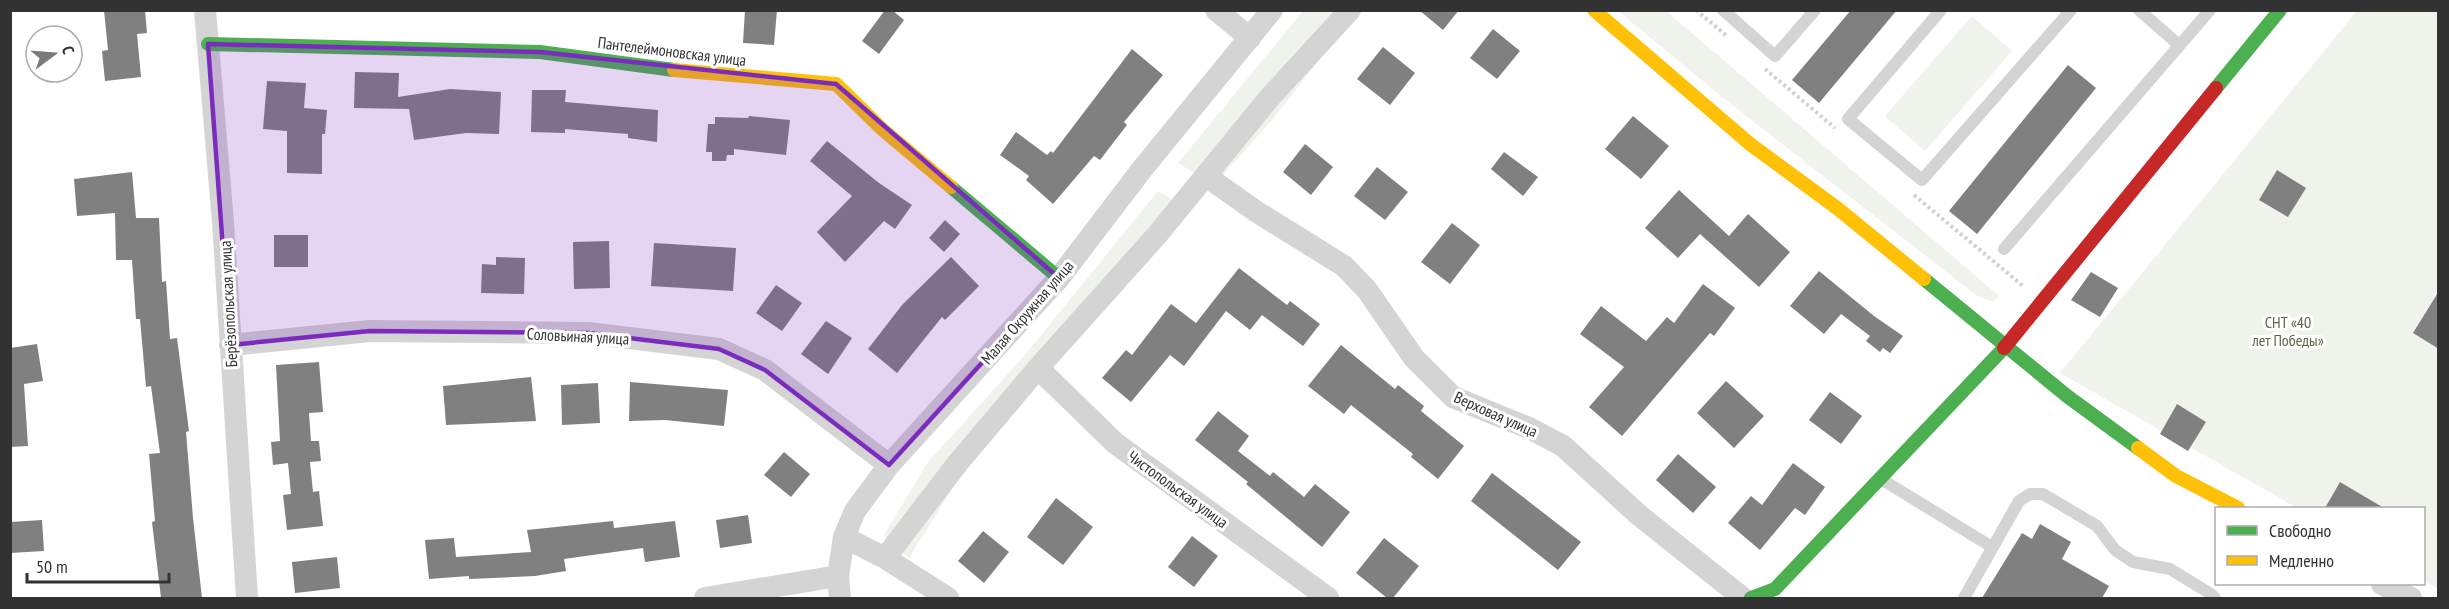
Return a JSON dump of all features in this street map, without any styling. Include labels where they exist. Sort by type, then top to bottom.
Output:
[{"type":"street","name":"Берёзопольская улица","points":[[205,10],[247,598]]},
{"type":"street","points":[[1216,10],[1250,38],[1272,10]]},
{"type":"street","points":[[885,558],[957,464],[1038,368],[1157,235],[1270,97],[1350,10]]},
{"type":"street","points":[[1594,10],[1750,144],[1837,208],[2067,396],[2176,476],[2236,507]]},
{"type":"street","points":[[1751,598],[1783,594],[1880,478],[2006,346],[2280,10]]},
{"type":"street","name":"Малая Окружная улица","points":[[840,598],[838,576],[844,537],[855,511],[889,465],[1059,278],[1143,168],[1250,38]]},
{"type":"street","name":"Пантелеймоновская улица","points":[[208,45],[540,52],[664,69],[836,84],[883,130],[1059,278]]},
{"type":"street","name":"Верховая улица","points":[[1206,176],[1257,212],[1344,266],[1367,290],[1414,358],[1453,397],[1529,428],[1563,446],[1640,516],[1743,598]]},
{"type":"street","name":"Соловьиная улица","points":[[230,345],[370,331],[588,333],[719,349],[765,370],[889,465]]},
{"type":"street","name":"Чистопольская улица","points":[[1038,368],[1115,443],[1328,598]]},
{"type":"street","points":[[844,537],[885,558],[948,598]]},
{"type":"street","points":[[705,598],[838,576]]},
{"type":"street","points":[[2384,585],[2411,598]]},
{"type":"lane","points":[[1723,10],[1775,56],[1815,10]]},
{"type":"lane","points":[[1941,10],[1848,119],[1922,180],[2066,13]]},
{"type":"lane","points":[[2139,10],[2179,45]]},
{"type":"lane","points":[[2004,249],[2210,10]]},
{"type":"lane","points":[[1880,478],[1992,547]]},
{"type":"lane","points":[[1964,598],[2019,501],[2030,494],[2043,494],[2097,526],[2115,550],[2133,562],[2170,569],[2215,598]]},
{"type":"highlighted area","points":[[208,44],[540,52],[836,84],[1059,278],[889,465],[765,370],[719,349],[588,333],[370,331],[230,345]]},
{"type":"green space","points":[[1303,11],[1358,11],[1272,120],[1214,185],[1178,163]]},
{"type":"green space","points":[[1618,11],[1666,11],[1999,296],[1992,302],[1976,295],[1727,101]]},
{"type":"green space","name":"СНТ «40 лет Победы»","points":[[2357,11],[2438,11],[2438,589],[2425,582],[2425,507],[2295,507],[2060,373]]},
{"type":"green space","points":[[1972,16],[2012,51],[1925,151],[1885,116]]},
{"type":"green space","points":[[1158,191],[1187,208],[970,460],[909,558],[884,535],[928,462],[1025,355]]},
{"type":"building","points":[[104,10],[145,10],[147,33],[137,34],[141,77],[105,81],[102,51],[108,50]]},
{"type":"building","points":[[745,10],[777,10],[774,45],[743,43]]},
{"type":"building","points":[[885,10],[892,10],[904,20],[879,54],[862,41]]},
{"type":"building","points":[[1419,10],[1459,10],[1443,30]]},
{"type":"building","points":[[1851,10],[1897,10],[1819,103],[1792,80]]},
{"type":"building","points":[[1493,29],[1520,51],[1497,79],[1470,58]]},
{"type":"building","points":[[1383,47],[1415,73],[1390,105],[1357,79]]},
{"type":"building","points":[[1132,49],[1163,75],[1124,122],[1127,125],[1100,160],[1094,156],[1053,204],[1026,180],[1029,176],[1000,155],[1016,132],[1047,155],[1051,151],[1053,153]]},
{"type":"building","points":[[2068,65],[2096,88],[1977,234],[1949,211]]},
{"type":"building","points":[[355,72],[399,73],[398,97],[450,89],[501,92],[499,134],[466,133],[414,140],[409,109],[354,108]]},
{"type":"building","points":[[267,81],[306,83],[304,108],[327,110],[325,134],[322,134],[322,174],[287,173],[287,131],[263,129]]},
{"type":"building","points":[[532,90],[566,90],[565,102],[658,110],[657,142],[628,138],[628,134],[565,129],[565,133],[531,132]]},
{"type":"building","points":[[749,116],[790,120],[786,155],[734,149],[734,155],[727,155],[726,161],[712,161],[712,152],[706,152],[708,124],[715,124],[715,117],[748,118]]},
{"type":"building","points":[[1633,116],[1669,146],[1641,179],[1605,149]]},
{"type":"building","points":[[827,141],[879,183],[912,205],[895,229],[884,221],[845,262],[817,232],[852,196],[810,161]]},
{"type":"building","points":[[1305,144],[1333,167],[1311,195],[1283,172]]},
{"type":"building","points":[[1504,152],[1538,177],[1523,196],[1491,169]]},
{"type":"building","points":[[1377,167],[1408,192],[1385,220],[1354,196]]},
{"type":"building","points":[[2277,170],[2306,188],[2288,217],[2259,200]]},
{"type":"building","points":[[132,172],[136,218],[159,218],[162,282],[166,281],[170,339],[177,338],[189,431],[186,432],[202,598],[161,598],[152,522],[155,521],[149,454],[160,453],[151,386],[146,387],[140,319],[136,319],[132,260],[116,260],[115,213],[77,216],[74,179]]},
{"type":"building","points":[[1679,190],[1729,236],[1748,214],[1790,252],[1759,287],[1700,234],[1678,258],[1645,228]]},
{"type":"building","points":[[945,220],[960,234],[944,252],[929,238]]},
{"type":"building","points":[[1452,223],[1480,245],[1450,284],[1421,262]]},
{"type":"building","points":[[274,235],[308,235],[308,267],[274,267]]},
{"type":"building","points":[[609,241],[610,288],[574,289],[573,242]]},
{"type":"building","points":[[654,243],[736,248],[733,291],[651,286]]},
{"type":"building","points":[[496,257],[525,258],[524,294],[481,293],[482,264],[496,265]]},
{"type":"building","points":[[951,257],[979,286],[945,320],[942,317],[897,373],[868,349],[902,305]]},
{"type":"building","points":[[1239,268],[1287,305],[1290,301],[1320,324],[1303,346],[1262,315],[1250,330],[1226,311],[1184,366],[1170,355],[1131,402],[1102,378],[1126,350],[1132,355],[1171,304],[1196,323]]},
{"type":"building","points":[[1819,271],[1874,316],[1903,336],[1890,353],[1883,348],[1880,352],[1866,341],[1870,336],[1841,314],[1824,334],[1790,306]]},
{"type":"building","points":[[2091,272],[2118,288],[2100,317],[2071,300]]},
{"type":"building","points":[[1703,284],[1735,308],[1714,336],[1710,333],[1622,436],[1589,407],[1624,367],[1580,334],[1601,306],[1646,341],[1667,317],[1674,323]]},
{"type":"building","points":[[776,285],[802,303],[782,331],[756,313]]},
{"type":"building","points":[[2439,291],[2439,349],[2413,333]]},
{"type":"building","points":[[826,321],[852,338],[828,374],[801,354]]},
{"type":"building","points":[[37,344],[43,381],[24,384],[28,446],[10,447],[10,348]]},
{"type":"building","points":[[1341,345],[1395,389],[1398,385],[1424,406],[1421,411],[1464,446],[1438,479],[1411,457],[1413,454],[1351,405],[1344,414],[1308,386]]},
{"type":"building","points":[[319,362],[323,412],[309,413],[311,441],[319,441],[321,461],[310,462],[313,492],[319,491],[323,526],[287,530],[283,495],[291,494],[288,463],[273,465],[271,442],[280,441],[276,365]]},
{"type":"building","points":[[531,377],[536,421],[446,425],[443,386]]},
{"type":"building","points":[[1726,381],[1764,416],[1734,448],[1697,413]]},
{"type":"building","points":[[630,382],[728,390],[724,426],[665,420],[629,421]]},
{"type":"building","points":[[598,383],[600,423],[562,425],[561,385]]},
{"type":"building","points":[[1830,392],[1862,416],[1841,444],[1809,420]]},
{"type":"building","points":[[2177,404],[2206,422],[2188,451],[2160,434]]},
{"type":"building","points":[[1218,411],[1249,436],[1238,451],[1270,476],[1273,472],[1304,497],[1315,484],[1350,512],[1322,547],[1246,484],[1248,482],[1195,440]]},
{"type":"building","points":[[784,452],[810,474],[791,497],[764,475]]},
{"type":"building","points":[[1678,454],[1716,487],[1693,513],[1656,480]]},
{"type":"building","points":[[1793,463],[1825,487],[1805,515],[1795,508],[1760,550],[1728,523],[1751,496],[1762,505]]},
{"type":"building","points":[[1492,473],[1581,542],[1558,570],[1471,501]]},
{"type":"building","points":[[2340,482],[2382,507],[2326,507]]},
{"type":"building","points":[[1056,498],[1093,527],[1063,565],[1027,537]]},
{"type":"building","points":[[748,515],[752,543],[720,548],[716,520]]},
{"type":"building","points":[[42,520],[44,551],[10,553],[10,522]]},
{"type":"building","points":[[613,521],[614,528],[675,521],[680,557],[645,562],[643,548],[564,559],[566,571],[535,576],[469,579],[469,576],[429,579],[425,540],[454,538],[456,557],[531,552],[527,530]]},
{"type":"building","points":[[2040,524],[2071,542],[2062,559],[2109,586],[2102,598],[1982,598],[2022,533],[2032,539]]},
{"type":"building","points":[[983,531],[1009,552],[984,583],[958,561]]},
{"type":"building","points":[[1192,536],[1218,556],[1194,587],[1168,567]]},
{"type":"building","points":[[1384,538],[1419,566],[1393,598],[1387,598],[1356,573]]},
{"type":"building","points":[[337,557],[340,588],[295,593],[292,562]]},
{"type":"traffic: fast","points":[[2216,88],[2280,10]]},
{"type":"traffic: fast","points":[[208,44],[540,52],[674,70]]},
{"type":"traffic: fast","points":[[951,187],[1059,278]]},
{"type":"traffic: fast","points":[[1924,279],[2067,396],[2138,448]]},
{"type":"traffic: fast","points":[[1751,598],[1775,589],[2004,348]]},
{"type":"traffic: slow","points":[[1594,10],[1750,144],[1837,208],[1924,279]]},
{"type":"traffic: slow","points":[[674,70],[836,84],[883,130],[951,187]]},
{"type":"traffic: slow","points":[[2138,448],[2176,476],[2236,507]]},
{"type":"traffic: jam","points":[[2004,348],[2216,88]]}]
